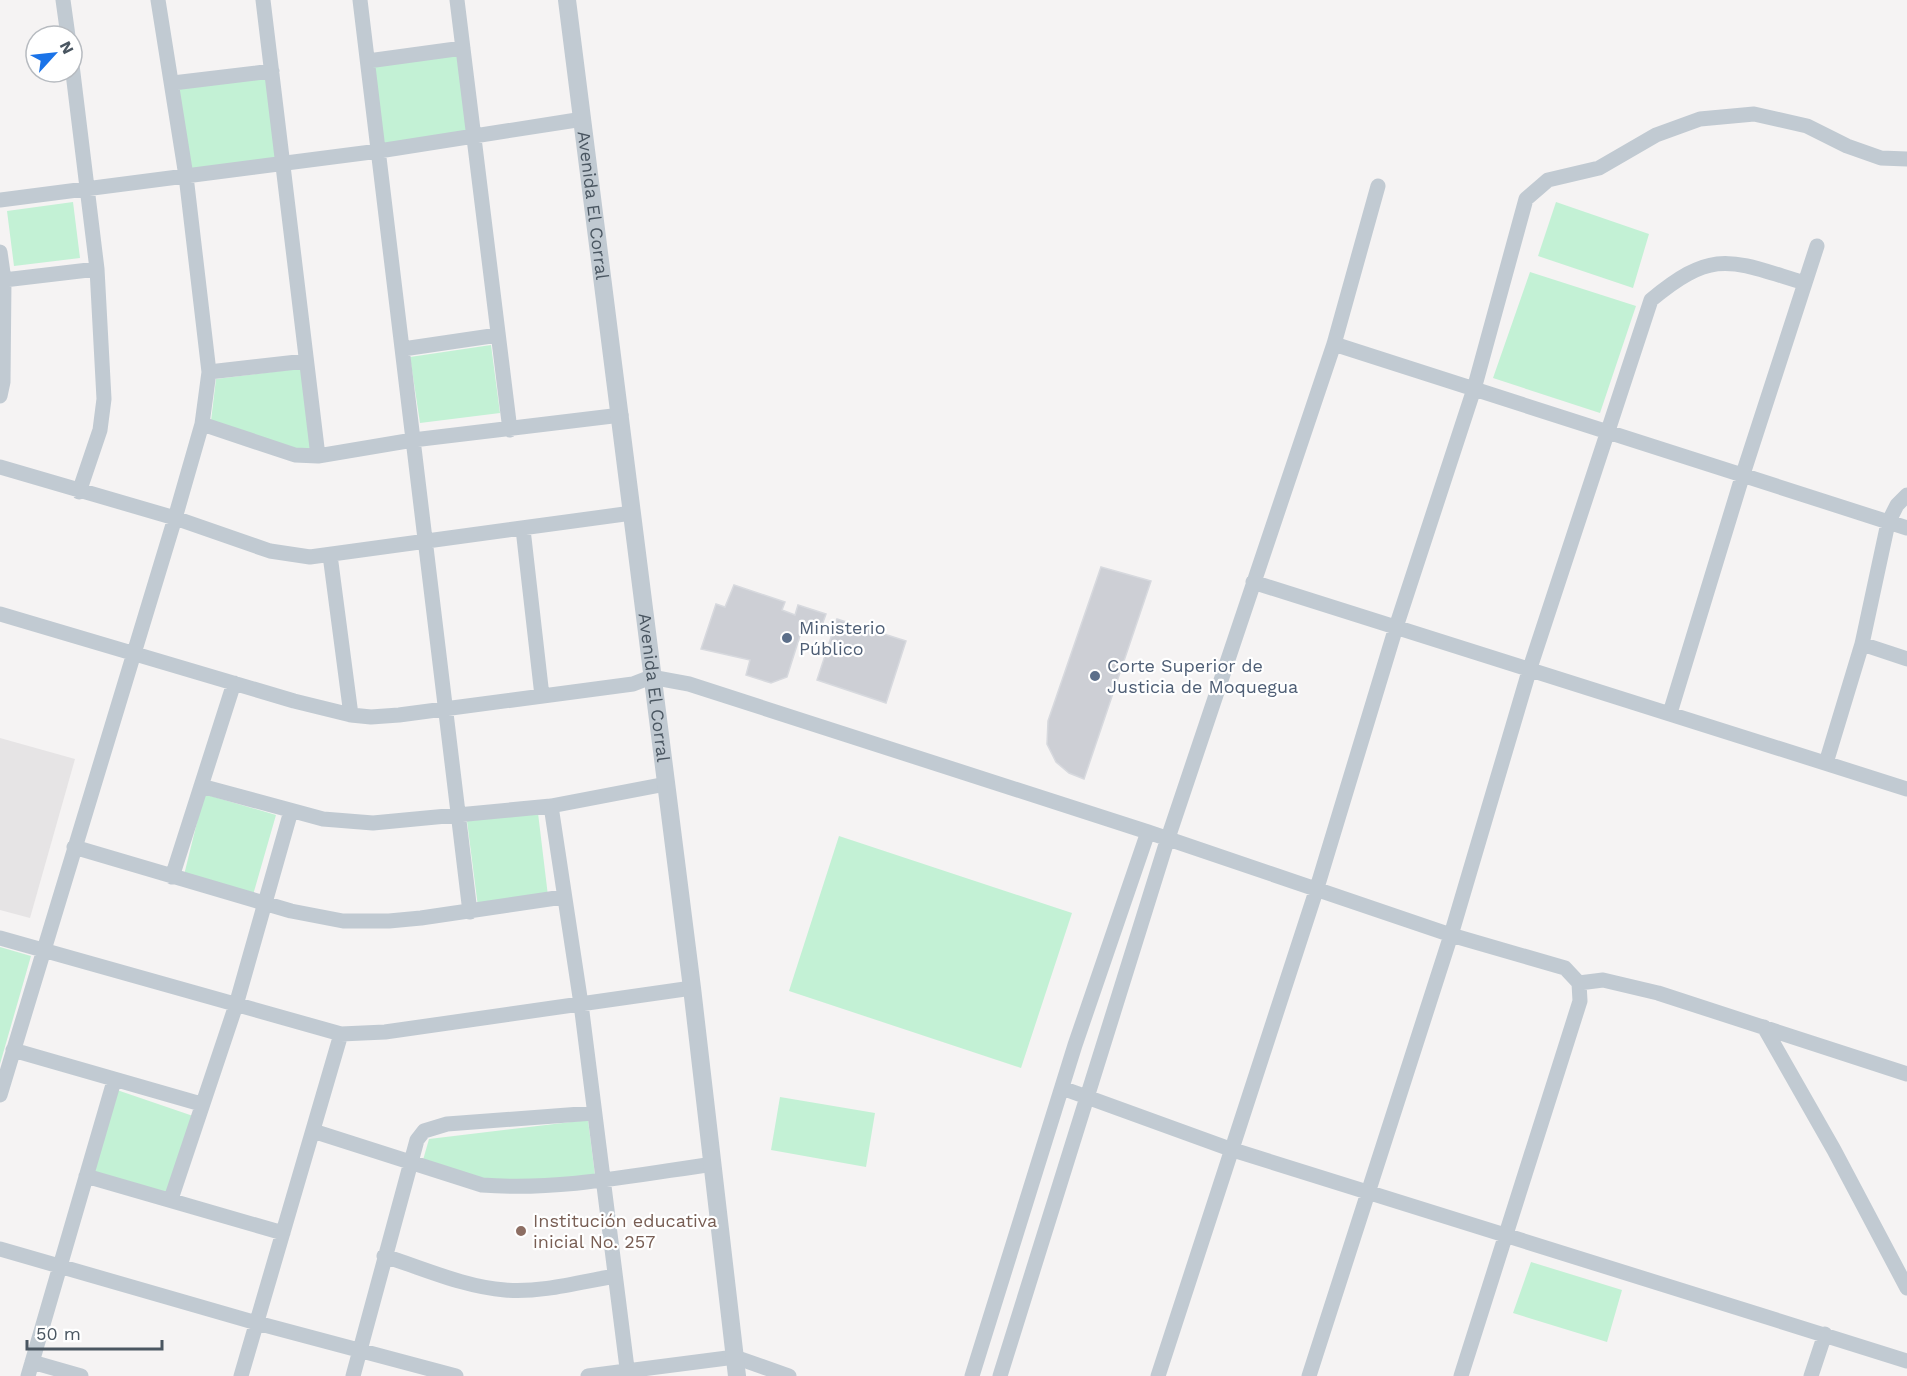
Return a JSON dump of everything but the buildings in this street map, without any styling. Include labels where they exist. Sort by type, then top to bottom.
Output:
[{"type":"street","points":[[63,0],[66,24]]},
{"type":"street","points":[[0,1095],[202,424],[209,372],[186,176],[158,0]]},
{"type":"street","points":[[263,0],[318,456]]},
{"type":"street","points":[[360,0],[470,912]]},
{"type":"street","points":[[457,0],[510,430]]},
{"type":"street","name":"Avenida El Corral","points":[[567,0],[692,987],[737,1376]]},
{"type":"street","points":[[368,61],[463,48]]},
{"type":"street","points":[[173,83],[272,71]]},
{"type":"street","points":[[75,84],[97,269],[104,399],[100,430],[79,492]]},
{"type":"street","points":[[1158,1376],[1230,1149],[1316,891],[1396,627],[1474,388],[1526,199],[1548,180],[1599,168],[1656,135],[1700,119],[1754,114],[1807,126],[1847,146],[1881,158],[1907,159]]},
{"type":"street","points":[[0,200],[379,151],[583,119]]},
{"type":"street","points":[[1000,1376],[1167,841],[1334,344],[1378,186]]},
{"type":"street","points":[[1670,713],[1743,474],[1817,246]]},
{"type":"street","points":[[0,252],[3,280],[3,382],[0,396]]},
{"type":"street","points":[[1309,1376],[1451,935],[1530,668],[1651,300],[1672,282],[1697,267],[1723,262],[1805,283]]},
{"type":"street","points":[[3,280],[97,269]]},
{"type":"street","points":[[403,349],[498,335]]},
{"type":"street","points":[[1334,344],[1907,528]]},
{"type":"street","points":[[209,372],[306,361]]},
{"type":"street","points":[[202,424],[295,455],[318,456],[413,440],[621,415]]},
{"type":"street","points":[[0,467],[79,492],[175,518],[270,551],[310,557],[632,513]]},
{"type":"street","points":[[1826,763],[1862,644],[1888,523],[1897,505],[1907,495]]},
{"type":"street","points":[[523,529],[542,696]]},
{"type":"street","points":[[330,555],[351,715]]},
{"type":"street","points":[[1253,582],[1907,789]]},
{"type":"street","points":[[0,614],[351,715],[372,717],[446,709],[633,684],[651,676],[689,684],[1148,832],[1167,841],[1451,935],[1565,968],[1579,983],[1580,1001],[1461,1376]]},
{"type":"street","points":[[1862,644],[1907,659]]},
{"type":"street","points":[[172,878],[234,683]]},
{"type":"street","points":[[201,786],[291,811],[355,822],[551,806],[666,784]]},
{"type":"street","points":[[551,806],[581,1005],[627,1373]]},
{"type":"street","points":[[171,1199],[236,1005],[291,811]]},
{"type":"street","points":[[972,1376],[1062,1088],[1148,832]]},
{"type":"street","points":[[74,847],[265,904],[344,921],[389,921],[470,912],[563,897]]},
{"type":"street","points":[[0,938],[342,1034],[385,1032],[692,987]]},
{"type":"street","points":[[1579,983],[1614,981],[1907,1074]]},
{"type":"street","points":[[1764,1027],[1834,1150],[1907,1288]]},
{"type":"street","points":[[241,1376],[342,1034]]},
{"type":"street","points":[[13,1050],[114,1081],[201,1104]]},
{"type":"street","points":[[81,1376],[30,1369],[114,1081]]},
{"type":"street","points":[[1062,1088],[1088,1095],[1230,1149],[1907,1361]]},
{"type":"street","points":[[353,1376],[417,1140],[424,1131],[433,1127],[594,1113]]},
{"type":"street","points":[[313,1131],[482,1185],[534,1187],[604,1180],[712,1164]]},
{"type":"street","points":[[86,1176],[283,1233]]},
{"type":"street","points":[[0,1249],[257,1323],[456,1376]]},
{"type":"street","points":[[384,1256],[486,1287],[506,1290],[526,1290],[615,1276]]},
{"type":"street","points":[[1811,1376],[1825,1334]]},
{"type":"street","points":[[588,1376],[627,1373],[735,1357],[789,1376]]},
{"type":"shaded area","points":[[0,738],[75,759],[30,918],[0,910]]},
{"type":"green space","points":[[459,54],[468,133],[383,145],[372,65]]},
{"type":"green space","points":[[267,78],[277,158],[190,171],[179,89]]},
{"type":"green space","points":[[73,202],[80,258],[14,266],[7,211]]},
{"type":"green space","points":[[1556,202],[1649,234],[1633,288],[1538,256]]},
{"type":"green space","points":[[1530,272],[1636,306],[1600,413],[1493,378]]},
{"type":"green space","points":[[491,345],[500,413],[420,423],[410,357]]},
{"type":"green space","points":[[303,368],[313,450],[301,450],[211,421],[216,379]]},
{"type":"green space","points":[[204,794],[276,815],[253,895],[184,875]]},
{"type":"green space","points":[[538,813],[548,896],[478,907],[467,821]]},
{"type":"green space","points":[[839,836],[1072,913],[1021,1068],[789,991]]},
{"type":"green space","points":[[0,947],[31,956],[0,1064]]},
{"type":"green space","points":[[117,1090],[196,1117],[174,1196],[93,1173]]},
{"type":"green space","points":[[780,1097],[875,1113],[866,1167],[771,1150]]},
{"type":"green space","points":[[588,1120],[595,1175],[532,1182],[482,1180],[423,1160],[429,1139]]},
{"type":"green space","points":[[1531,1262],[1622,1290],[1607,1342],[1513,1313]]},
{"type":"place","name":"Ministerio Público","points":[[787,638]]},
{"type":"place","name":"Corte Superior de Justicia de Moquegua","points":[[1095,676]]},
{"type":"place","name":"Institución educativa inicial No. 257","points":[[521,1231]]}]
